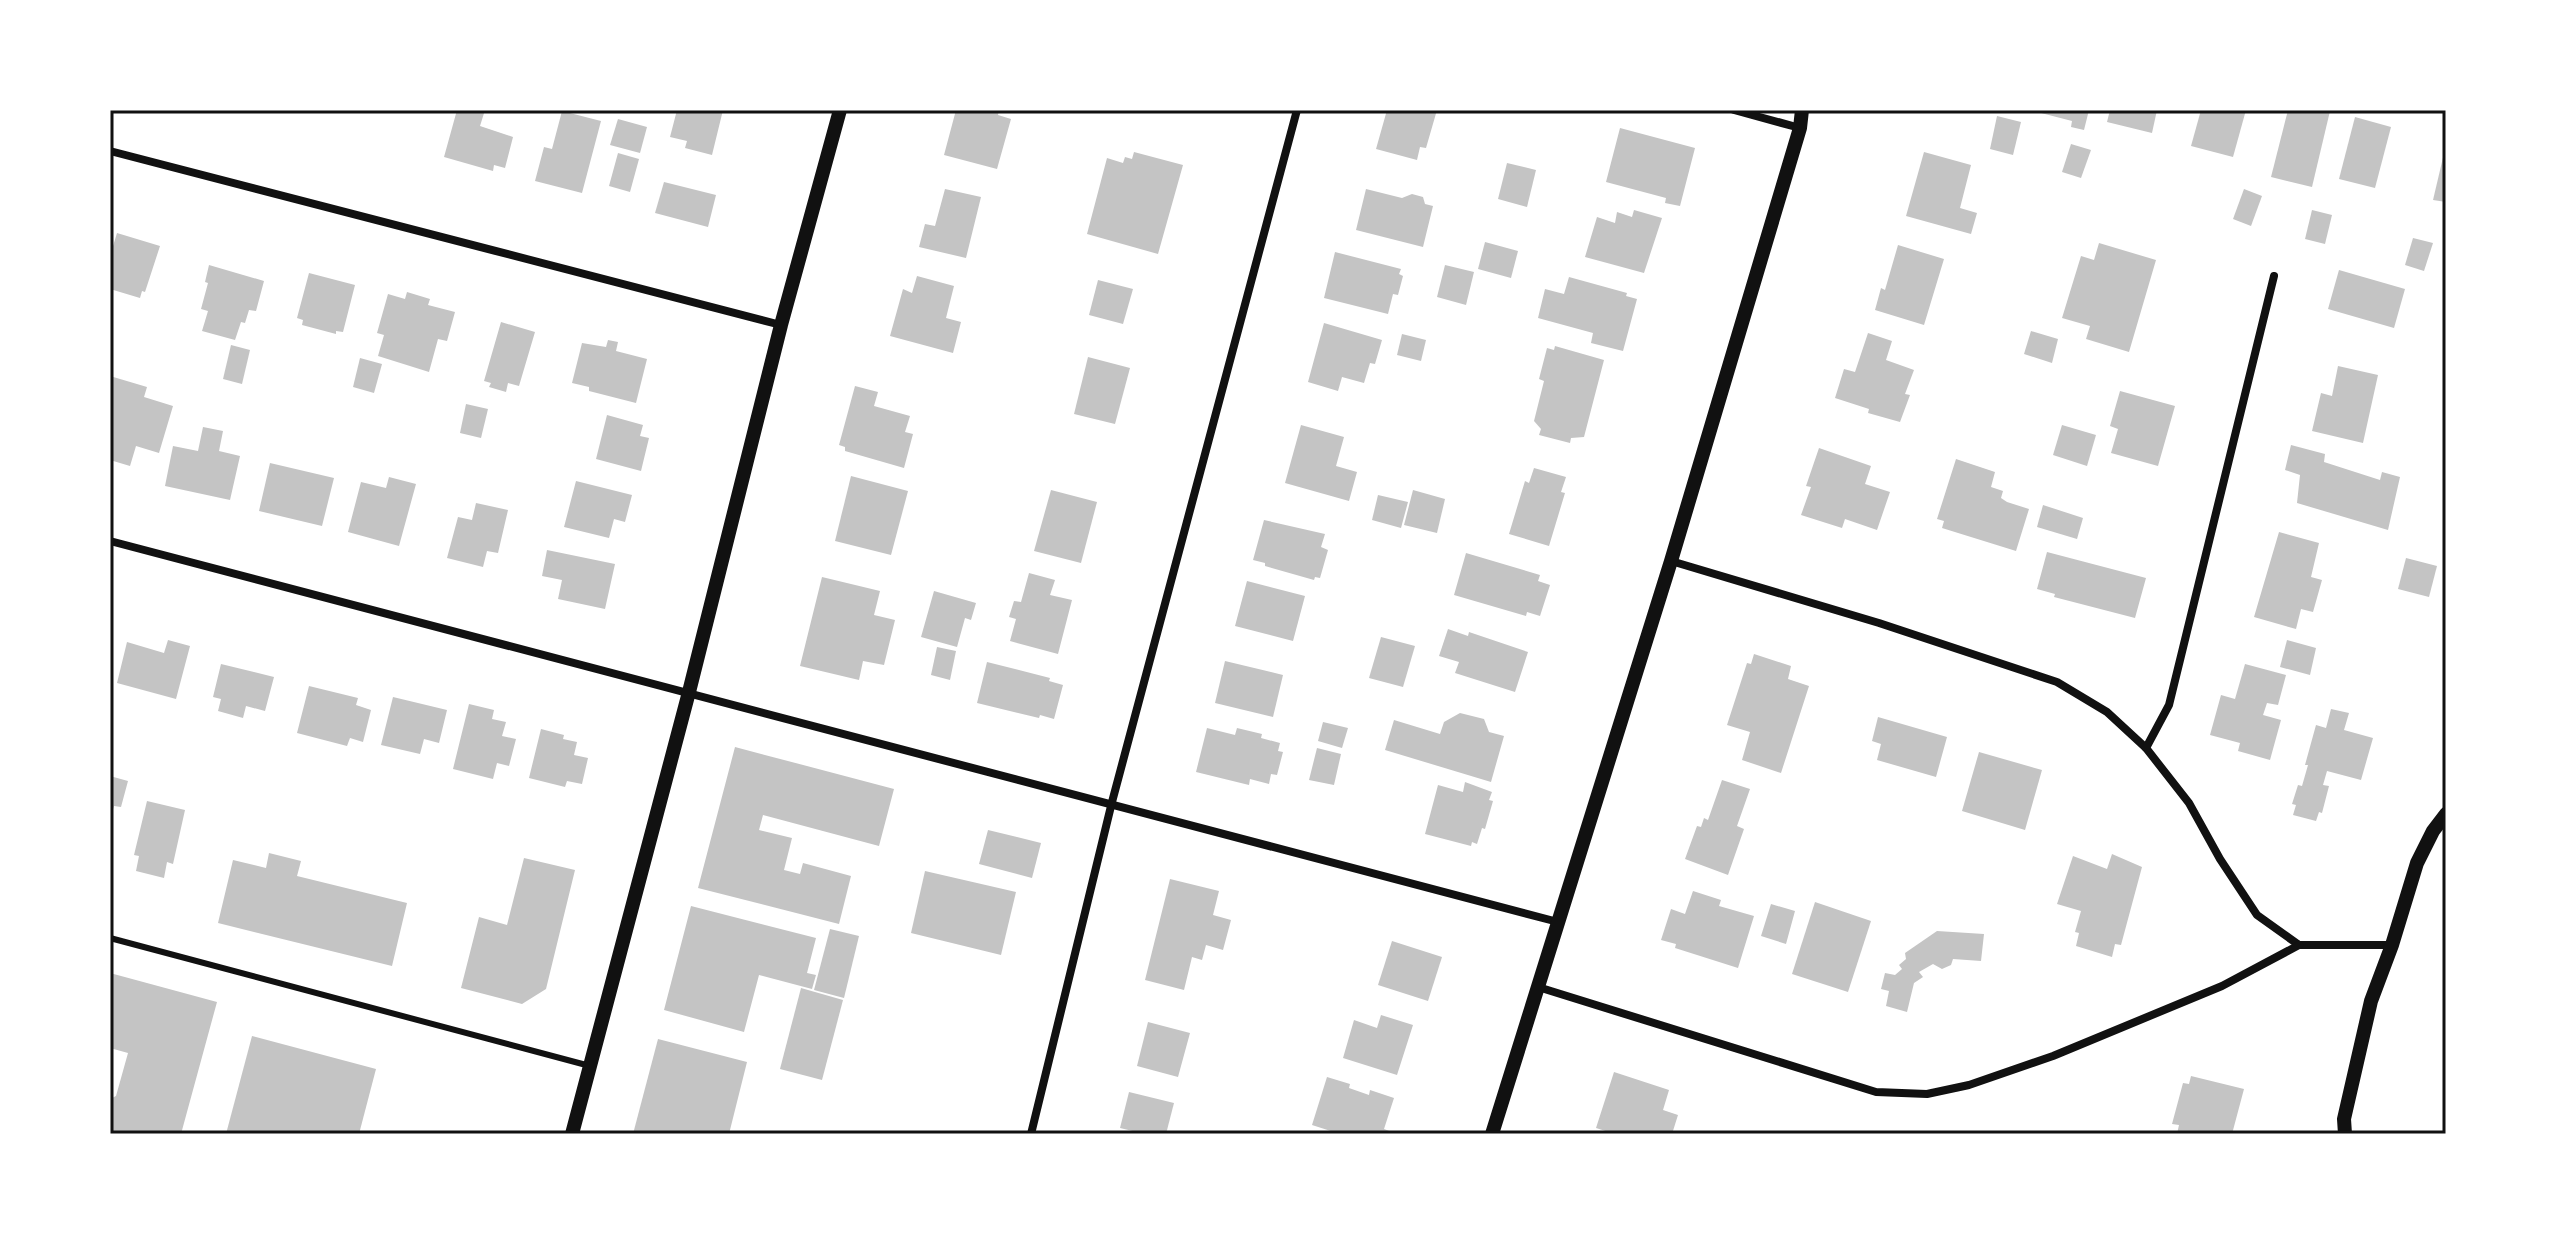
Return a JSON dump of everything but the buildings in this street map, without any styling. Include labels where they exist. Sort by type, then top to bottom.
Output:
[{"type":"street","points":[[572,1134],[689,692],[781,325],[840,110]]},
{"type":"street","points":[[1031,1134],[1112,802],[1297,110]]},
{"type":"street","points":[[1734,110],[1800,128]]},
{"type":"street","points":[[1492,1134],[1671,561],[1800,128],[1802,110]]},
{"type":"street","points":[[110,151],[781,325]]},
{"type":"street","points":[[2146,748],[2169,705],[2274,276]]},
{"type":"street","points":[[110,541],[1112,802],[1558,922]]},
{"type":"street","points":[[1671,561],[1879,623],[2057,682],[2107,712],[2146,748],[2189,803],[2220,859],[2257,915],[2299,945]]},
{"type":"street","points":[[2345,1134],[2344,1119],[2371,1001],[2417,863],[2433,831],[2446,814]]},
{"type":"street","points":[[1538,987],[1876,1092],[1927,1094],[1969,1085],[2081,1044],[2222,986],[2299,945],[2392,945]]},
{"type":"lane","points":[[110,938],[590,1066]]}]
